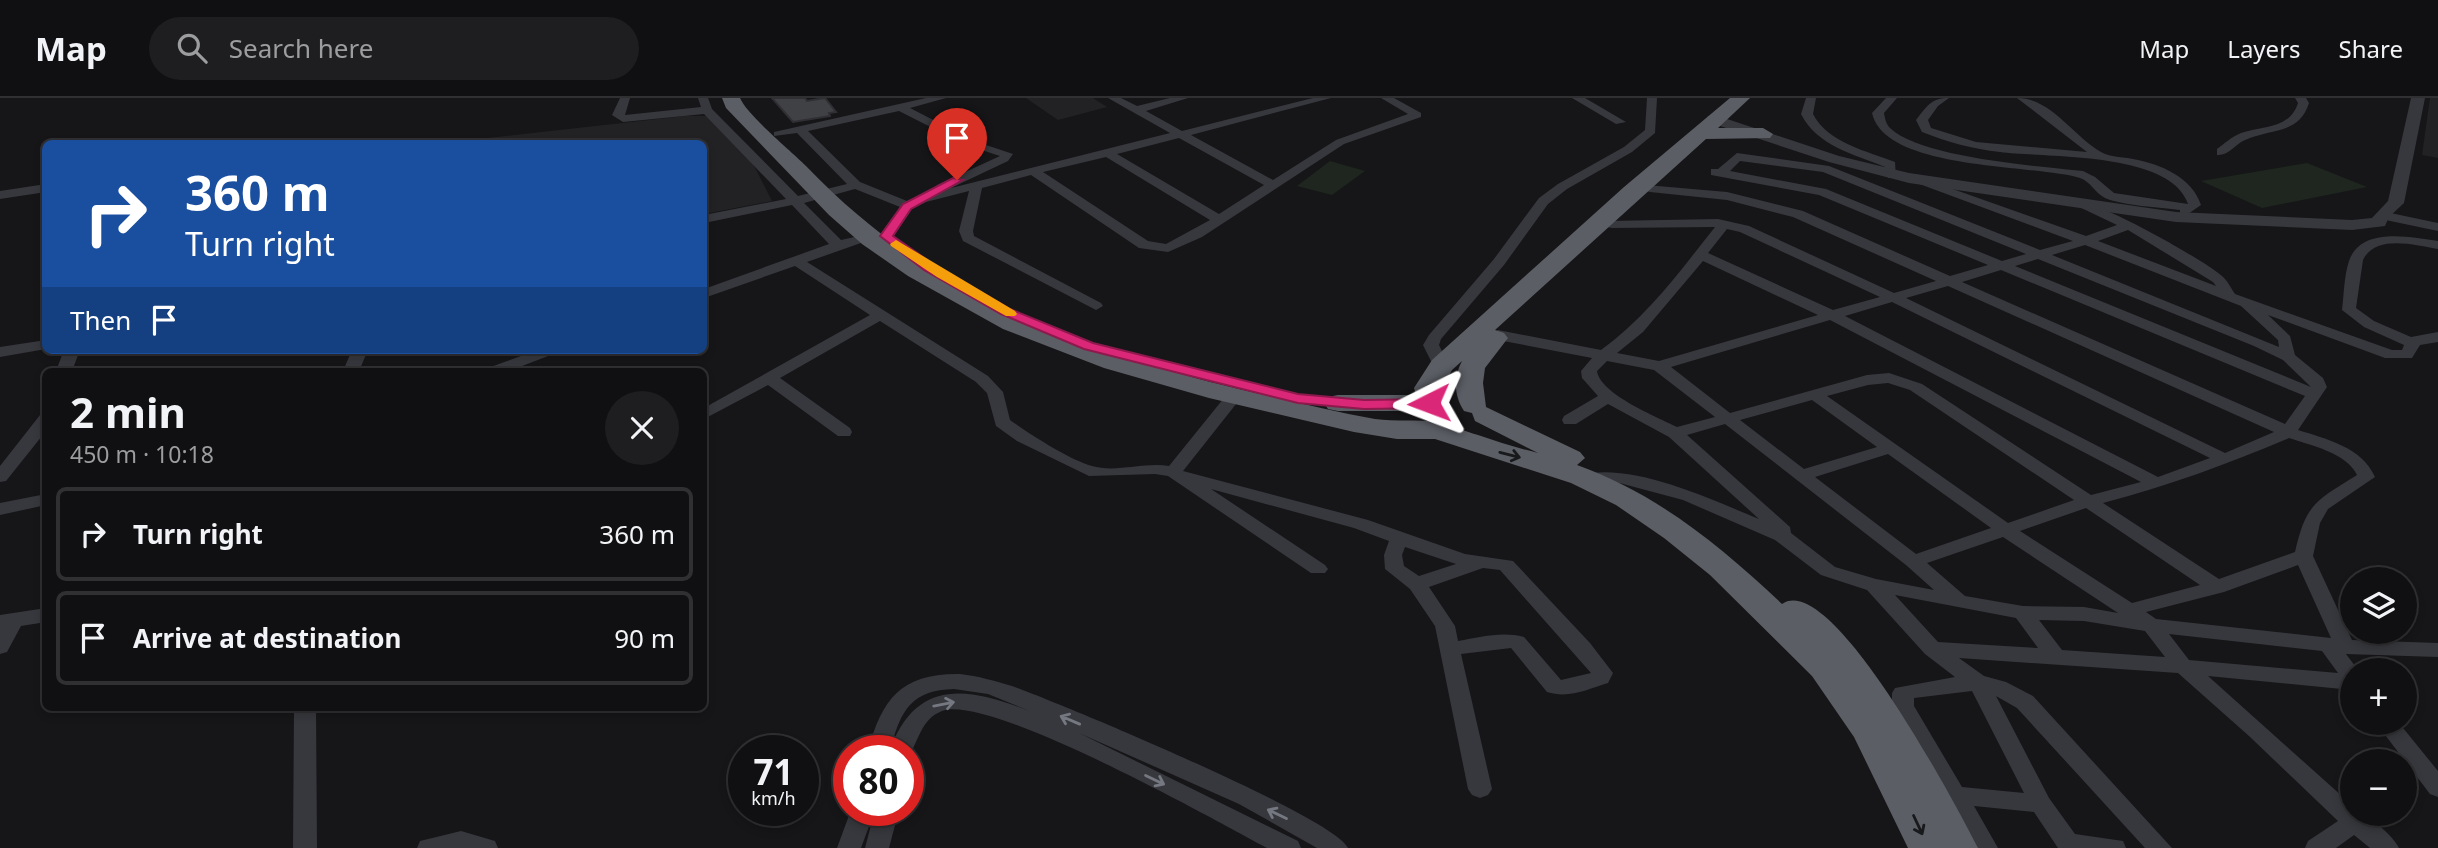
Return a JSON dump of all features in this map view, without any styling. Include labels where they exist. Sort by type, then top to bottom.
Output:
[{"type":"highway","points":[[731,98],[733,104],[839,190]]},
{"type":"highway","points":[[743,98],[789,131],[877,237],[969,303],[1055,344],[1110,363],[1234,396],[1356,422],[1417,432],[1462,435],[1479,430],[1484,425],[1468,375],[1470,366],[1498,335],[1587,253],[1612,224],[1730,114]]},
{"type":"highway","points":[[1364,405],[1408,386],[1441,366],[1730,114]]},
{"type":"highway","points":[[1730,114],[1768,135]]},
{"type":"highway","points":[[1730,114],[1751,118],[1768,135]]},
{"type":"highway","points":[[877,237],[1006,311],[1088,346],[1298,399],[1364,405],[1430,403],[1453,399],[1577,462],[1680,534],[1765,606],[1817,658],[1857,709],[1892,769],[1929,848]]},
{"type":"highway","points":[[1430,403],[1428,388],[1441,366]]},
{"type":"highway","points":[[1430,403],[1424,407],[1421,416],[1440,432],[1470,444],[1599,478],[1687,521],[1778,595],[1840,652],[1877,704],[1957,848]]},
{"type":"street","points":[[625,98],[618,115],[623,119],[705,104],[838,245]]},
{"type":"street","points":[[789,131],[941,98]]},
{"type":"street","points":[[1113,98],[1275,186]]},
{"type":"street","points":[[1136,110],[1183,98]]},
{"type":"street","points":[[922,199],[1326,98]]},
{"type":"street","points":[[1033,171],[1151,248],[1178,246],[1340,142],[1417,115],[1386,98]]},
{"type":"street","points":[[1577,98],[1620,122]]},
{"type":"street","points":[[1441,366],[1431,345],[1434,338],[1508,250],[1533,212],[1550,195],[1637,144],[1651,131],[1652,98]]},
{"type":"street","points":[[1811,98],[1807,114],[1814,126],[1845,147],[1891,165],[1901,177],[2086,241],[2390,355],[2407,355],[2412,343],[2422,338],[2438,337]]},
{"type":"street","points":[[1892,98],[1878,113],[1879,120],[1888,132],[1910,144],[1954,155],[2082,175],[2092,179],[2104,193],[2111,196],[2191,208]]},
{"type":"street","points":[[1944,98],[1934,104],[1922,120],[1926,130],[1936,135],[1984,145],[2133,162],[2169,178],[2193,194],[2195,205],[2176,218]]},
{"type":"street","points":[[2022,98],[2040,109],[2101,158]]},
{"type":"street","points":[[2221,152],[2242,137],[2288,125],[2299,117],[2304,103],[2300,98]]},
{"type":"street","points":[[2312,393],[2000,266],[1718,172],[1737,157],[1830,164],[2176,218],[2352,225],[2379,222],[2381,215],[2396,203],[2402,170],[2414,134],[2418,98]]},
{"type":"street","points":[[707,293],[838,245],[877,237],[907,206],[1004,158],[1007,154],[970,143],[900,107]]},
{"type":"street","points":[[1768,135],[2038,255],[2288,357],[2317,381],[2319,387],[2312,393],[2288,432],[2225,459],[2157,483],[2087,502],[1913,561]]},
{"type":"street","points":[[1108,153],[1217,219]]},
{"type":"street","points":[[1813,204],[1826,182],[1830,164]]},
{"type":"street","points":[[976,187],[966,231],[968,238],[1096,306]]},
{"type":"street","points":[[1650,188],[1813,204],[1951,281],[2288,432],[2337,450],[2356,462],[2367,473],[2355,486],[2321,506],[2311,523],[2304,556],[2342,658]]},
{"type":"street","points":[[0,195],[42,189]]},
{"type":"street","points":[[707,218],[839,190],[907,206]]},
{"type":"street","points":[[2081,205],[2119,219],[2218,279],[2229,296]]},
{"type":"street","points":[[2381,215],[2437,230]]},
{"type":"street","points":[[1659,366],[2086,241],[2123,229],[2126,226],[2119,219]]},
{"type":"street","points":[[1612,224],[1724,224],[1756,235],[1893,298],[2225,459]]},
{"type":"street","points":[[1724,224],[1637,330],[1618,346],[1601,355],[1589,370],[1590,378],[1608,397],[1675,433],[1828,571]]},
{"type":"street","points":[[2412,343],[2369,324],[2349,310],[2356,258],[2371,244],[2382,241],[2438,245]]},
{"type":"street","points":[[1701,255],[1833,316],[2157,483]]},
{"type":"street","points":[[796,261],[982,379],[995,392],[1002,422],[1023,437],[1089,471],[1155,469],[1175,473],[1361,524],[1478,563],[1506,565],[1583,648],[1602,673],[1601,678],[1567,688],[1555,687],[1517,642],[1503,640],[1452,649]]},
{"type":"street","points":[[2246,303],[2285,339],[2288,357]]},
{"type":"street","points":[[707,412],[882,314]]},
{"type":"street","points":[[1498,335],[1659,366],[1913,561],[1961,602]]},
{"type":"street","points":[[0,352],[42,345]]},
{"type":"street","points":[[503,368],[540,354]]},
{"type":"street","points":[[768,377],[844,432]]},
{"type":"street","points":[[1675,433],[1878,377],[1907,383],[2217,587]]},
{"type":"street","points":[[1814,394],[2006,530],[2151,625],[2183,666],[2258,730],[2340,807]]},
{"type":"street","points":[[1175,473],[1234,396]]},
{"type":"street","points":[[1570,420],[1608,397]]},
{"type":"street","points":[[0,477],[42,424]]},
{"type":"street","points":[[1801,475],[1891,448]]},
{"type":"street","points":[[1175,473],[1193,488],[1318,569]]},
{"type":"street","points":[[1599,478],[1689,496],[1783,536],[1828,571],[1874,585],[2023,612],[2084,614],[2151,625],[2337,646],[2438,650]]},
{"type":"street","points":[[0,509],[42,500]]},
{"type":"street","points":[[1399,538],[1393,555],[1395,569],[1418,584],[1446,626],[1480,789]]},
{"type":"street","points":[[2130,610],[2217,587],[2304,556]]},
{"type":"street","points":[[1418,584],[1478,563]]},
{"type":"street","points":[[1874,585],[1932,649],[1979,683],[2009,692],[2025,702],[2160,848]]},
{"type":"street","points":[[2023,612],[2055,656]]},
{"type":"street","points":[[0,647],[7,621],[42,616]]},
{"type":"street","points":[[1932,649],[2340,678]]},
{"type":"street","points":[[1979,683],[1919,688],[1903,693],[1903,706],[1952,794],[1986,848]]},
{"type":"street","points":[[1979,683],[2041,804],[2069,846],[2114,848]]},
{"type":"street","points":[[882,735],[887,718],[901,698],[929,684],[978,684],[1033,704],[1195,773],[1309,830],[1336,848]]},
{"type":"street","points":[[906,735],[919,714],[931,706],[961,701],[1003,710],[1055,732],[1289,848]]},
{"type":"street","points":[[305,711],[305,848]]},
{"type":"street","points":[[2396,735],[2438,789]]},
{"type":"street","points":[[1952,794],[2041,804]]},
{"type":"street","points":[[849,848],[857,826]]},
{"type":"street","points":[[877,848],[883,826]]},
{"type":"street","points":[[2317,848],[2350,826]]},
{"type":"street","points":[[2361,826],[2387,848]]},
{"type":"street","points":[[429,848],[461,841],[486,848]]},
{"type":"shaded area","points":[[1026,98],[1093,98],[1107,107],[1058,120]]},
{"type":"shaded area","points":[[2430,98],[2438,98],[2438,158],[2422,155]]},
{"type":"shaded area","points":[[685,116],[711,116],[745,148],[772,201],[707,213],[707,140],[470,140]]},
{"type":"shaded area","points":[[1330,161],[1365,171],[1332,195],[1297,186]]},
{"type":"shaded area","points":[[2307,163],[2367,187],[2262,208],[2201,181]]},
{"type":"building","points":[[772,98],[805,98],[807,101],[825,98],[836,112],[829,113],[830,116],[793,122]]},
{"type":"slow traffic","points":[[896,244],[941,275],[1010,314]]},
{"type":"route","points":[[957,180],[907,206],[886,236],[929,267],[1006,311],[1088,346],[1298,399],[1364,405],[1429,403]]}]
